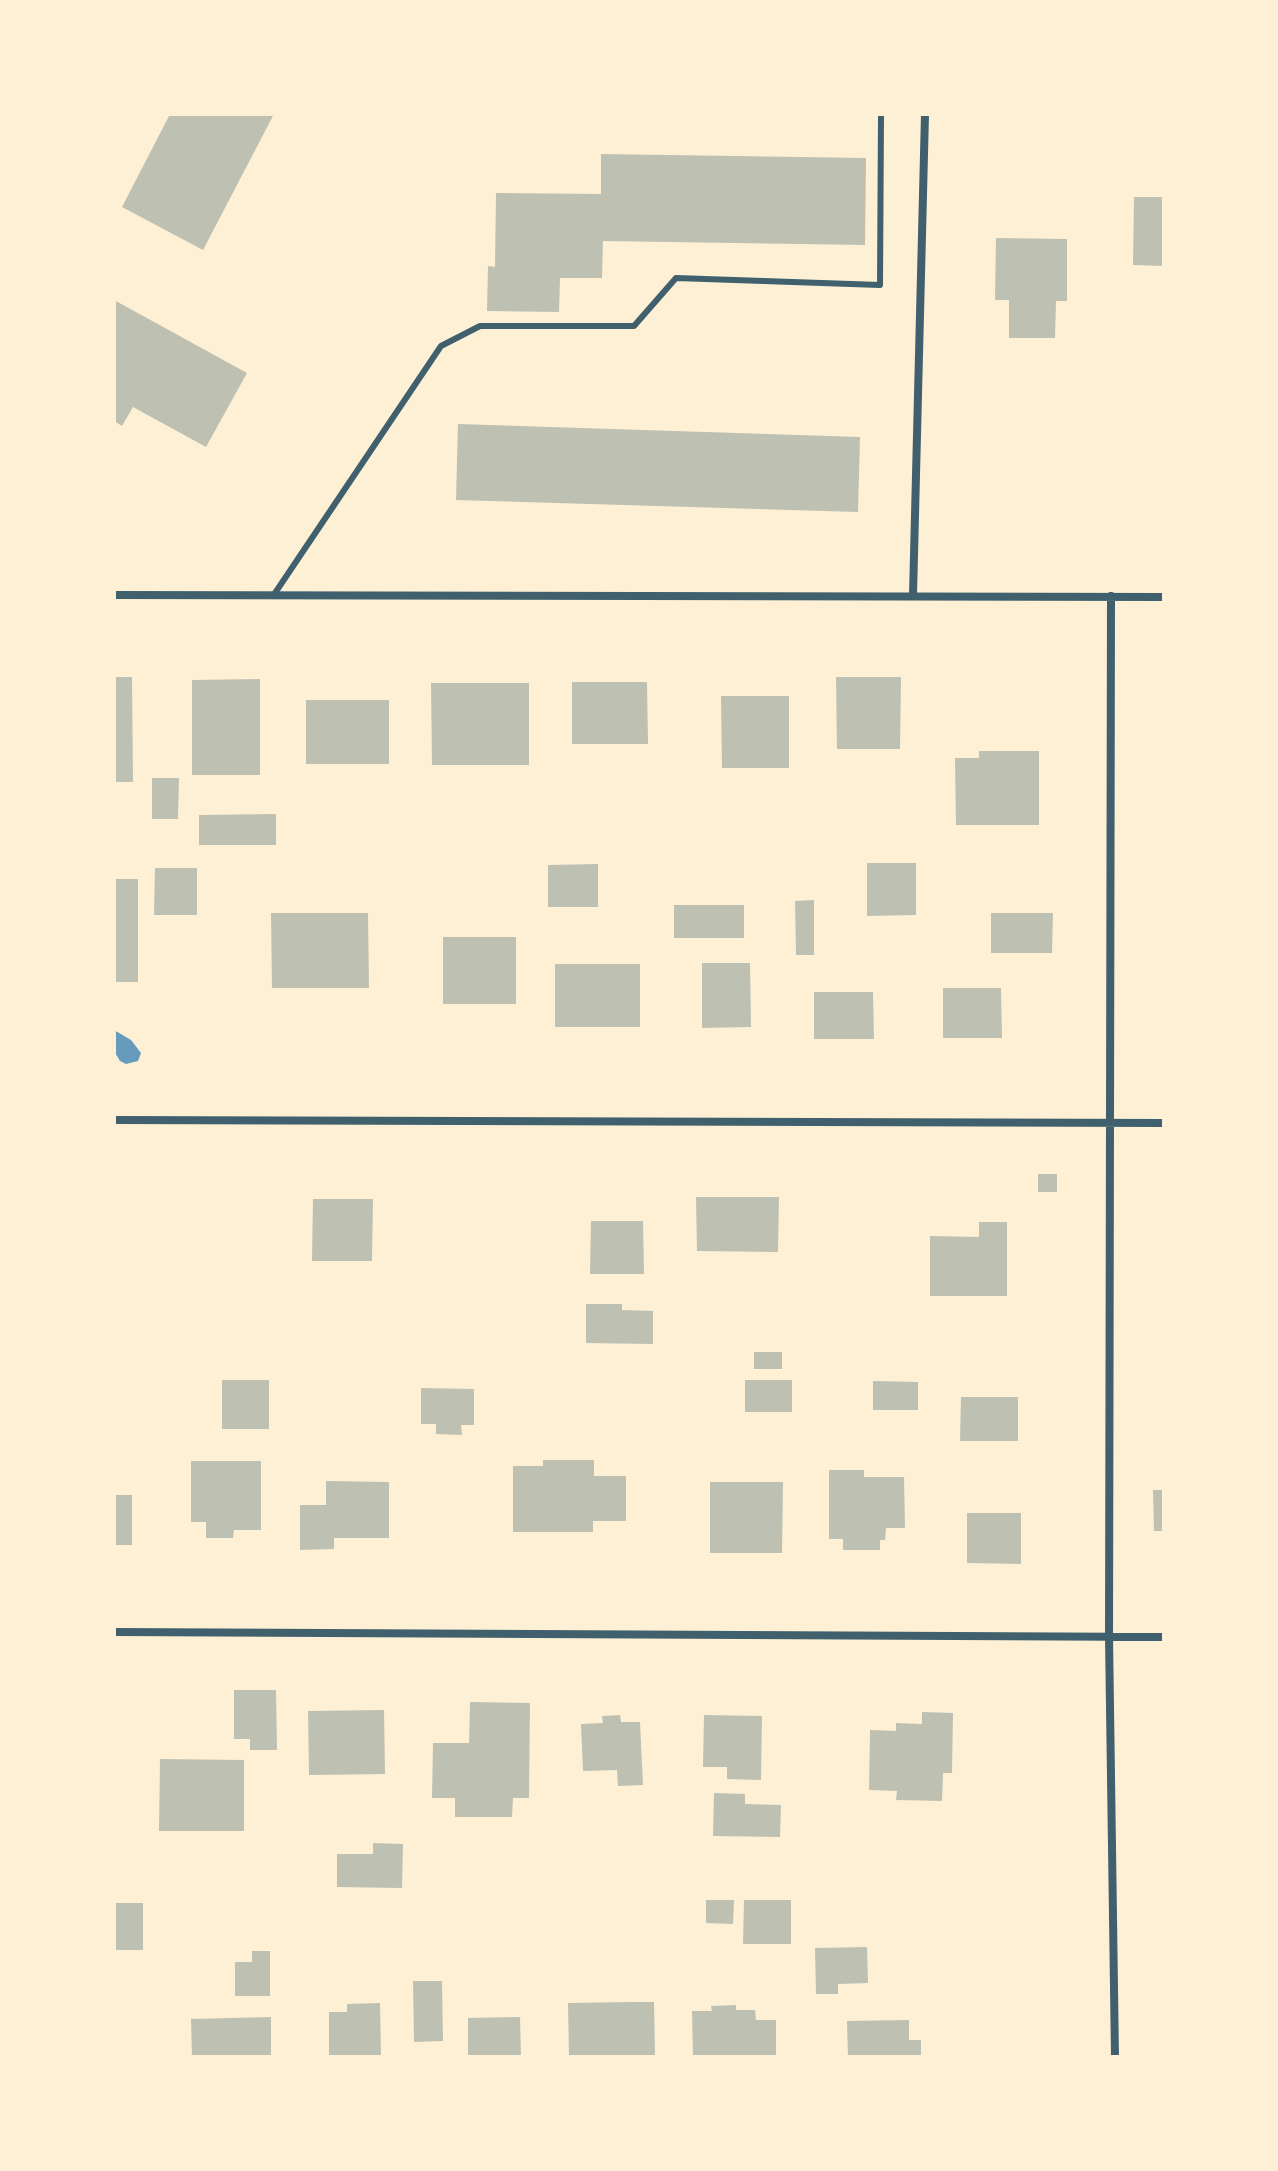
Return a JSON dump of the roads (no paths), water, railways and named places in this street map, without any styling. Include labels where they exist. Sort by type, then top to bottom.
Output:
[{"type":"street","points":[[913,595],[925,114]]},
{"type":"street","points":[[114,595],[1164,597]]},
{"type":"street","points":[[1111,596],[1109,1637],[1115,2057]]},
{"type":"street","points":[[114,1120],[1164,1123]]},
{"type":"street","points":[[114,1632],[1164,1637]]},
{"type":"lane","points":[[273,596],[441,346],[480,326],[634,326],[676,278],[880,285],[881,114]]},
{"type":"water","points":[[114,1030],[131,1040],[141,1053],[138,1061],[126,1064],[120,1061],[114,1051]]}]
